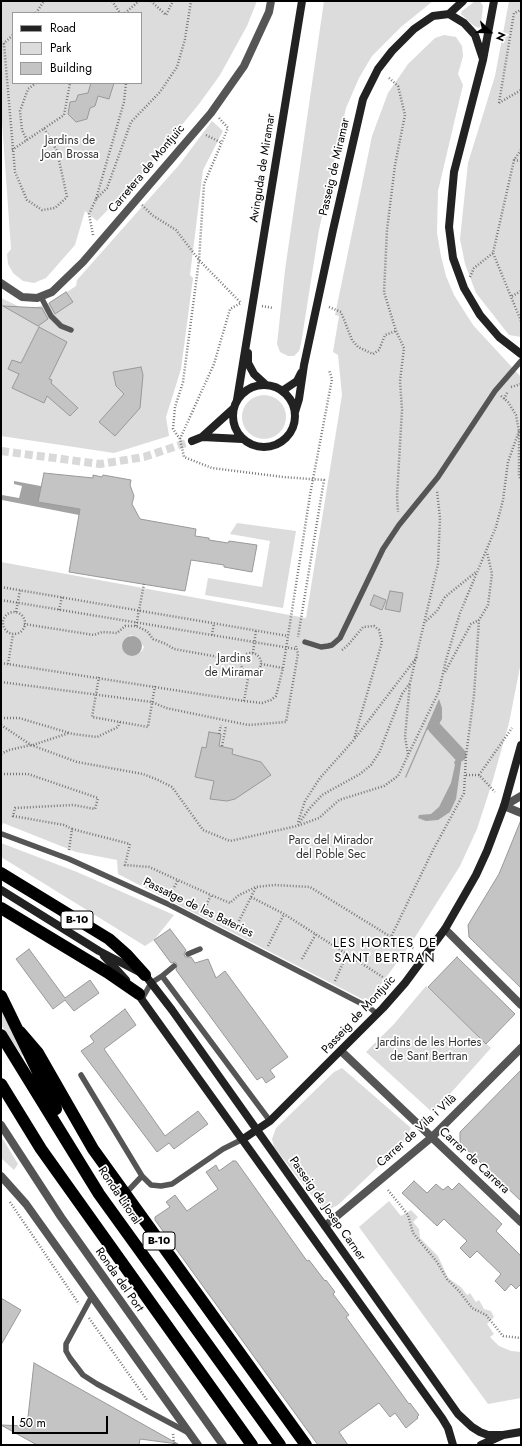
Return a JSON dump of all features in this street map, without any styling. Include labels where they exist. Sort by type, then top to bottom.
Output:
[{"type":"highway","name":"B-10","points":[[1,873],[108,939],[127,955],[148,979]]},
{"type":"highway","name":"B-10","points":[[1,908],[107,972],[140,997]]},
{"type":"highway","name":"B-10","points":[[1,996],[20,1032],[32,1061],[88,1175]]},
{"type":"highway","name":"B-10","points":[[20,1032],[38,1053],[93,1150],[306,1445]]},
{"type":"highway","name":"Ronda Litoral","points":[[1,1034],[88,1175],[134,1242],[280,1445]]},
{"type":"highway","points":[[1,1084],[41,1149],[252,1445]]},
{"type":"street","name":"Carretera de Montjuïc","points":[[40,297],[52,292],[97,246],[211,113],[244,66],[269,12],[271,1]]},
{"type":"street","name":"Avinguda de Miramar","points":[[236,404],[239,380],[248,339],[302,1]]},
{"type":"street","points":[[463,1],[449,14],[464,23],[475,35],[484,60]]},
{"type":"street","points":[[492,2],[491,22],[484,60],[454,172],[449,227],[453,258],[464,288],[480,315],[500,337],[521,354]]},
{"type":"street","name":"Passeig de Miramar","points":[[294,412],[299,399],[304,365],[363,99],[378,69],[392,51],[414,29],[433,16],[449,14]]},
{"type":"street","points":[[475,35],[483,33],[491,22]]},
{"type":"street","points":[[1,283],[22,298],[40,297]]},
{"type":"street","name":"Avinguda de Miramar","points":[[248,339],[248,363],[254,374],[266,385]]},
{"type":"street","name":"Passeig de Miramar","points":[[282,391],[297,381],[304,365]]},
{"type":"street","points":[[192,441],[202,437],[250,388],[266,385],[282,391],[290,400],[294,412],[292,430],[278,444],[269,447],[259,447],[250,444],[242,439],[233,424],[236,404]]},
{"type":"street","points":[[202,437],[242,439]]},
{"type":"street","name":"Passeig de Montjuïc","points":[[243,1139],[270,1121],[377,1014],[406,982],[445,930],[476,875],[487,851],[504,806],[521,745]]},
{"type":"street","points":[[504,806],[521,796]]},
{"type":"street","points":[[504,806],[521,813]]},
{"type":"street","points":[[1,890],[99,951],[148,979]]},
{"type":"street","points":[[445,930],[521,1005]]},
{"type":"street","points":[[99,951],[140,997],[243,1139],[307,1232],[442,1418],[448,1428],[453,1445]]},
{"type":"street","name":"Passeig de Josep Carner","points":[[148,979],[458,1414],[480,1432],[488,1435],[503,1435]]},
{"type":"street","name":"Carrer de Vila i Vilà","points":[[325,1226],[432,1137],[521,1048]]},
{"type":"street","name":"Carrer de Carrera","points":[[341,1051],[521,1222]]},
{"type":"street","name":"Ronda del Port","points":[[1,1125],[65,1223],[223,1445]]},
{"type":"street","points":[[1,1176],[26,1204],[198,1445]]},
{"type":"street","points":[[481,1445],[503,1435],[521,1432]]},
{"type":"lane","points":[[40,297],[51,316],[60,326],[71,330]]},
{"type":"lane","points":[[305,642],[321,647],[332,645],[340,638],[383,549],[399,525],[438,477],[495,391],[521,361]]},
{"type":"lane","name":"Passatge de les Bateries","points":[[2,834],[69,859],[170,905],[370,1008],[377,1014]]},
{"type":"lane","points":[[188,954],[200,949]]},
{"type":"lane","points":[[140,997],[148,979],[162,976],[174,966]]},
{"type":"lane","points":[[162,976],[270,1121]]},
{"type":"lane","points":[[81,1075],[142,1176],[151,1184],[161,1186],[172,1184],[223,1149],[243,1139]]},
{"type":"lane","points":[[125,1194],[142,1176]]},
{"type":"lane","points":[[92,1296],[66,1344],[66,1351],[70,1358],[83,1375],[97,1384],[190,1433]]},
{"type":"path","points":[[37,12],[44,1]]},
{"type":"path","points":[[112,1],[119,12]]},
{"type":"path","points":[[127,12],[139,1]]},
{"type":"path","points":[[151,1],[154,2],[166,14],[174,1]]},
{"type":"path","points":[[96,199],[107,188],[131,122],[160,92],[177,67],[185,39],[192,1]]},
{"type":"path","points":[[521,10],[514,13],[498,103],[521,90]]},
{"type":"path","points":[[12,36],[2,44],[14,172],[27,200],[42,210],[55,208],[67,197],[66,185],[57,151],[44,128]]},
{"type":"path","points":[[389,78],[398,86],[405,115],[386,230],[384,292],[396,331],[404,348],[400,381],[402,410],[397,496],[399,525]]},
{"type":"path","points":[[27,140],[22,130],[20,111],[28,89],[35,84]]},
{"type":"path","points":[[12,150],[64,115],[70,84]]},
{"type":"path","points":[[97,246],[92,232],[89,214],[96,199],[124,102],[126,84]]},
{"type":"path","points":[[1,682],[152,702],[166,708],[248,725],[286,722],[298,654],[296,649],[324,480],[283,477],[212,468],[184,457],[180,439],[173,429],[175,407],[183,382],[199,260],[204,184],[228,128],[218,118]]},
{"type":"path","points":[[203,134],[222,143]]},
{"type":"path","points":[[521,150],[514,160],[493,253],[521,321]]},
{"type":"path","points":[[514,160],[521,161]]},
{"type":"path","points":[[132,207],[142,205],[152,215],[176,230],[199,260],[241,303],[230,309],[214,364],[180,439]]},
{"type":"path","points":[[468,282],[474,268],[493,253]]},
{"type":"path","points":[[512,296],[521,291]]},
{"type":"path","points":[[262,306],[273,308]]},
{"type":"path","points":[[329,307],[341,312],[352,340],[358,347],[373,354],[380,350],[385,335],[396,331]]},
{"type":"path","points":[[1,663],[99,677],[244,701],[262,703],[271,700],[276,696],[283,668],[332,378],[329,370]]},
{"type":"path","points":[[504,399],[510,388],[521,384]]},
{"type":"path","points":[[495,391],[504,399],[516,415],[519,431],[519,476],[521,480]]},
{"type":"path","points":[[1,725],[32,745],[77,762],[143,774],[172,787],[203,830],[230,841],[297,826],[319,818],[339,800],[384,786],[398,776],[439,691],[444,675],[446,660],[460,613],[487,551],[503,500],[508,462],[519,431]]},
{"type":"path","points":[[408,754],[406,737],[410,682],[438,564],[440,518],[438,477]]},
{"type":"path","points":[[391,937],[432,852],[464,793],[479,620],[488,605],[492,574],[487,551]]},
{"type":"path","points":[[425,621],[437,611],[445,597],[477,571]]},
{"type":"path","points":[[136,626],[144,584]]},
{"type":"path","points":[[1,587],[288,636]]},
{"type":"path","points":[[16,612],[20,590]]},
{"type":"path","points":[[59,610],[62,597]]},
{"type":"path","points":[[1,600],[296,649]]},
{"type":"path","points":[[13,634],[4,628],[2,621],[6,615],[16,612]]},
{"type":"path","points":[[13,634],[22,630],[24,624],[22,616],[16,612]]},
{"type":"path","points":[[444,675],[471,624],[479,620]]},
{"type":"path","points":[[212,635],[214,623]]},
{"type":"path","points":[[24,624],[94,635],[102,632],[117,633],[125,626],[136,626],[147,631],[153,640],[166,644],[174,649],[241,661]]},
{"type":"path","points":[[336,654],[348,645],[363,627],[374,626],[379,630],[382,642],[353,741]]},
{"type":"path","points":[[253,653],[256,630]]},
{"type":"path","points":[[8,664],[13,634]]},
{"type":"path","points":[[241,661],[244,656],[253,653]]},
{"type":"path","points":[[253,653],[258,656],[261,664]]},
{"type":"path","points":[[297,826],[305,801],[320,778],[353,741],[417,657]]},
{"type":"path","points":[[241,661],[244,670],[249,673],[256,672],[261,664]]},
{"type":"path","points":[[261,664],[283,668]]},
{"type":"path","points":[[244,701],[249,673]]},
{"type":"path","points":[[99,677],[92,717],[148,727],[155,686]]},
{"type":"path","points":[[297,826],[308,809],[322,795],[360,774],[371,765],[379,753],[402,694],[410,682]]},
{"type":"path","points":[[1,718],[19,718],[70,733],[97,737],[118,726],[120,722]]},
{"type":"path","points":[[219,734],[221,725]]},
{"type":"path","points":[[222,746],[226,726]]},
{"type":"path","points":[[479,775],[512,728]]},
{"type":"path","points":[[1,754],[9,750],[32,745],[70,733]]},
{"type":"path","points":[[1,774],[28,774],[98,798],[95,809],[73,805],[14,808],[13,816],[64,825],[72,829],[130,844],[125,865],[149,867],[230,903],[239,895],[256,887],[274,885],[310,887],[391,937],[415,949]]},
{"type":"path","points":[[466,775],[479,775],[495,792]]},
{"type":"path","points":[[69,846],[72,829]]},
{"type":"path","points":[[169,897],[178,880]]},
{"type":"path","points":[[234,931],[256,887]]},
{"type":"path","points":[[202,914],[211,895]]},
{"type":"path","points":[[251,897],[284,914],[389,981]]},
{"type":"path","points":[[268,948],[284,914]]},
{"type":"path","points":[[302,960],[316,934]]},
{"type":"path","points":[[334,982],[347,954]]},
{"type":"path","points":[[388,1190],[408,1216],[413,1233],[437,1262],[447,1279],[460,1291],[472,1308],[486,1315],[503,1336],[521,1338]]},
{"type":"path","points":[[7,1199],[80,1306]]},
{"type":"path","points":[[86,1315],[150,1403]]},
{"type":"green space","name":"Jardins de Joan Brossa","points":[[1,1],[257,1],[247,26],[220,75],[199,104],[137,180],[97,221],[85,211],[75,245],[46,278],[34,283],[23,281],[13,273],[8,264],[7,254],[11,249],[1,108]]},
{"type":"green space","points":[[324,1],[433,1],[401,27],[372,56],[359,78],[346,108],[319,230],[301,344],[299,351],[294,356],[288,356],[280,352],[277,344],[285,270]]},
{"type":"green space","points":[[480,1],[483,6],[481,25],[479,28],[474,26],[461,14],[462,11],[474,2]]},
{"type":"green space","points":[[509,1],[521,1],[521,337],[509,335],[476,293],[465,264],[460,239],[468,163],[495,76]]},
{"type":"green space","name":"Parc del Mirador del Poble Sec","points":[[444,35],[456,37],[462,46],[463,56],[458,74],[463,85],[438,191],[437,233],[446,276],[454,295],[473,325],[521,377],[521,662],[509,723],[477,829],[460,866],[412,942],[368,1002],[118,874],[117,860],[76,852],[3,823],[1,828],[1,562],[306,618],[342,395],[338,355],[333,352],[339,316],[335,315],[372,136],[388,93],[408,64],[435,38]],"holes":[[[131,635],[139,640],[144,647],[142,651],[136,654],[124,652],[129,636]]]},
{"type":"green space","points":[[212,121],[223,131],[203,170],[190,275],[193,278],[181,369],[166,417],[169,436],[114,453],[1,436],[1,298],[20,307],[37,307],[50,303],[76,286],[77,280],[179,165]]},
{"type":"green space","points":[[264,395],[276,399],[282,405],[286,417],[282,429],[276,435],[264,439],[252,435],[246,429],[242,417],[246,405],[252,399]]},
{"type":"green space","points":[[237,523],[296,531],[283,608],[205,595],[208,578],[262,587],[270,541],[230,534]]},
{"type":"green space","points":[[1,843],[77,872],[174,915],[154,940],[145,946],[1,857]]},
{"type":"green space","name":"Jardins de les Hortes de Sant Bertran","points":[[426,986],[491,1048],[432,1112],[366,1052],[394,1024]]},
{"type":"green space","points":[[1,1011],[24,1051],[22,1056],[1,1025]]},
{"type":"green space","name":"Jardins de les Hortes de Sant Bertran","points":[[342,1068],[411,1128],[405,1141],[338,1205],[328,1210],[320,1206],[274,1147],[272,1139],[276,1128],[334,1072]]},
{"type":"green space","points":[[1,1136],[18,1164],[14,1170],[1,1158]]},
{"type":"green space","points":[[389,1201],[401,1216],[411,1210],[418,1217],[413,1222],[419,1229],[420,1238],[438,1256],[448,1278],[461,1287],[467,1295],[470,1293],[476,1302],[479,1300],[484,1309],[491,1311],[494,1317],[487,1324],[494,1334],[490,1337],[499,1346],[511,1351],[521,1352],[521,1398],[488,1404],[359,1227]]},
{"type":"shaded area","points":[[14,481],[51,488],[38,502],[80,509],[79,515],[2,500],[2,495],[19,498],[22,486],[14,484]]},
{"type":"shaded area","points":[[128,636],[136,636],[142,642],[142,650],[136,656],[128,656],[122,650],[122,642]]},
{"type":"shaded area","points":[[439,699],[442,708],[442,719],[439,724],[427,730],[406,778],[405,777]]},
{"type":"shaded area","points":[[461,754],[462,757],[456,799],[450,812],[438,820],[426,821],[418,818],[419,815],[431,814],[439,807],[451,783],[455,765],[454,762]]},
{"type":"building","points":[[91,84],[114,84],[109,99],[98,96],[95,106],[90,108],[87,119],[76,122],[68,114],[70,102],[76,101],[78,95],[88,93]]},
{"type":"building","points":[[66,292],[73,302],[55,314],[49,303]]},
{"type":"building","points":[[3,306],[42,308],[48,319],[38,326]]},
{"type":"building","points":[[39,327],[67,342],[49,379],[52,380],[51,383],[78,408],[70,416],[47,396],[44,403],[12,388],[19,374],[8,369],[12,360],[21,363]]},
{"type":"building","points":[[141,367],[143,375],[140,408],[115,436],[99,422],[124,394],[116,386],[113,372]]},
{"type":"building","points":[[44,473],[93,478],[93,475],[102,477],[103,475],[131,480],[130,485],[134,496],[132,504],[140,519],[196,529],[195,536],[209,538],[209,540],[257,545],[252,572],[224,567],[224,565],[191,560],[185,591],[69,572],[80,509],[38,502]]},
{"type":"building","points":[[390,591],[403,593],[400,612],[385,609]]},
{"type":"building","points":[[374,595],[386,600],[382,610],[370,605]]},
{"type":"building","points":[[209,732],[221,734],[219,746],[233,749],[232,754],[261,762],[271,775],[235,799],[227,801],[210,799],[214,781],[195,777],[202,747],[206,748]]},
{"type":"building","points":[[521,820],[521,988],[469,937],[468,925],[499,874]]},
{"type":"building","points":[[170,929],[186,950],[184,954],[185,957],[191,957],[195,963],[208,959],[216,978],[225,971],[288,1057],[270,1070],[275,1077],[266,1083],[262,1077],[257,1080],[176,970],[177,964],[175,962],[171,963],[154,940]]},
{"type":"building","points":[[29,949],[65,998],[90,980],[99,993],[74,1011],[65,1000],[53,1009],[16,959]]},
{"type":"building","points":[[457,957],[515,1014],[486,1044],[428,987]]},
{"type":"building","points":[[125,1009],[136,1025],[104,1049],[165,1136],[198,1111],[208,1124],[174,1149],[169,1143],[157,1152],[81,1051],[94,1042],[90,1036]]},
{"type":"building","points":[[521,1070],[521,1201],[460,1143],[460,1132]]},
{"type":"building","points":[[233,1161],[236,1161],[307,1261],[309,1260],[335,1292],[333,1294],[349,1315],[346,1317],[409,1404],[410,1403],[419,1415],[417,1417],[418,1418],[406,1428],[395,1413],[390,1417],[379,1403],[339,1432],[348,1445],[318,1445],[155,1220],[155,1217],[170,1207],[166,1202],[175,1195],[187,1211],[218,1189],[206,1172],[216,1165],[219,1171]]},
{"type":"building","points":[[414,1181],[427,1193],[436,1184],[443,1190],[448,1186],[452,1190],[459,1183],[502,1224],[496,1231],[521,1256],[521,1284],[516,1289],[511,1284],[505,1291],[495,1281],[501,1274],[477,1251],[470,1258],[460,1248],[467,1241],[444,1219],[437,1226],[402,1193]]},
{"type":"building","points":[[1,1298],[21,1310],[1,1345]]},
{"type":"building","points":[[34,1363],[178,1444],[140,1439],[139,1445],[37,1445],[1,1425],[27,1426]]},
{"type":"waterway","points":[[434,727],[460,755]]},
{"type":"tunnel","points":[[1,451],[100,464],[144,457],[192,441]]},
{"type":"district","name":"LES HORTES DE SANT BERTRAN","points":[[385,952]]},
{"type":"park label","name":"Jardins de Miramar","points":[[234,666]]}]
